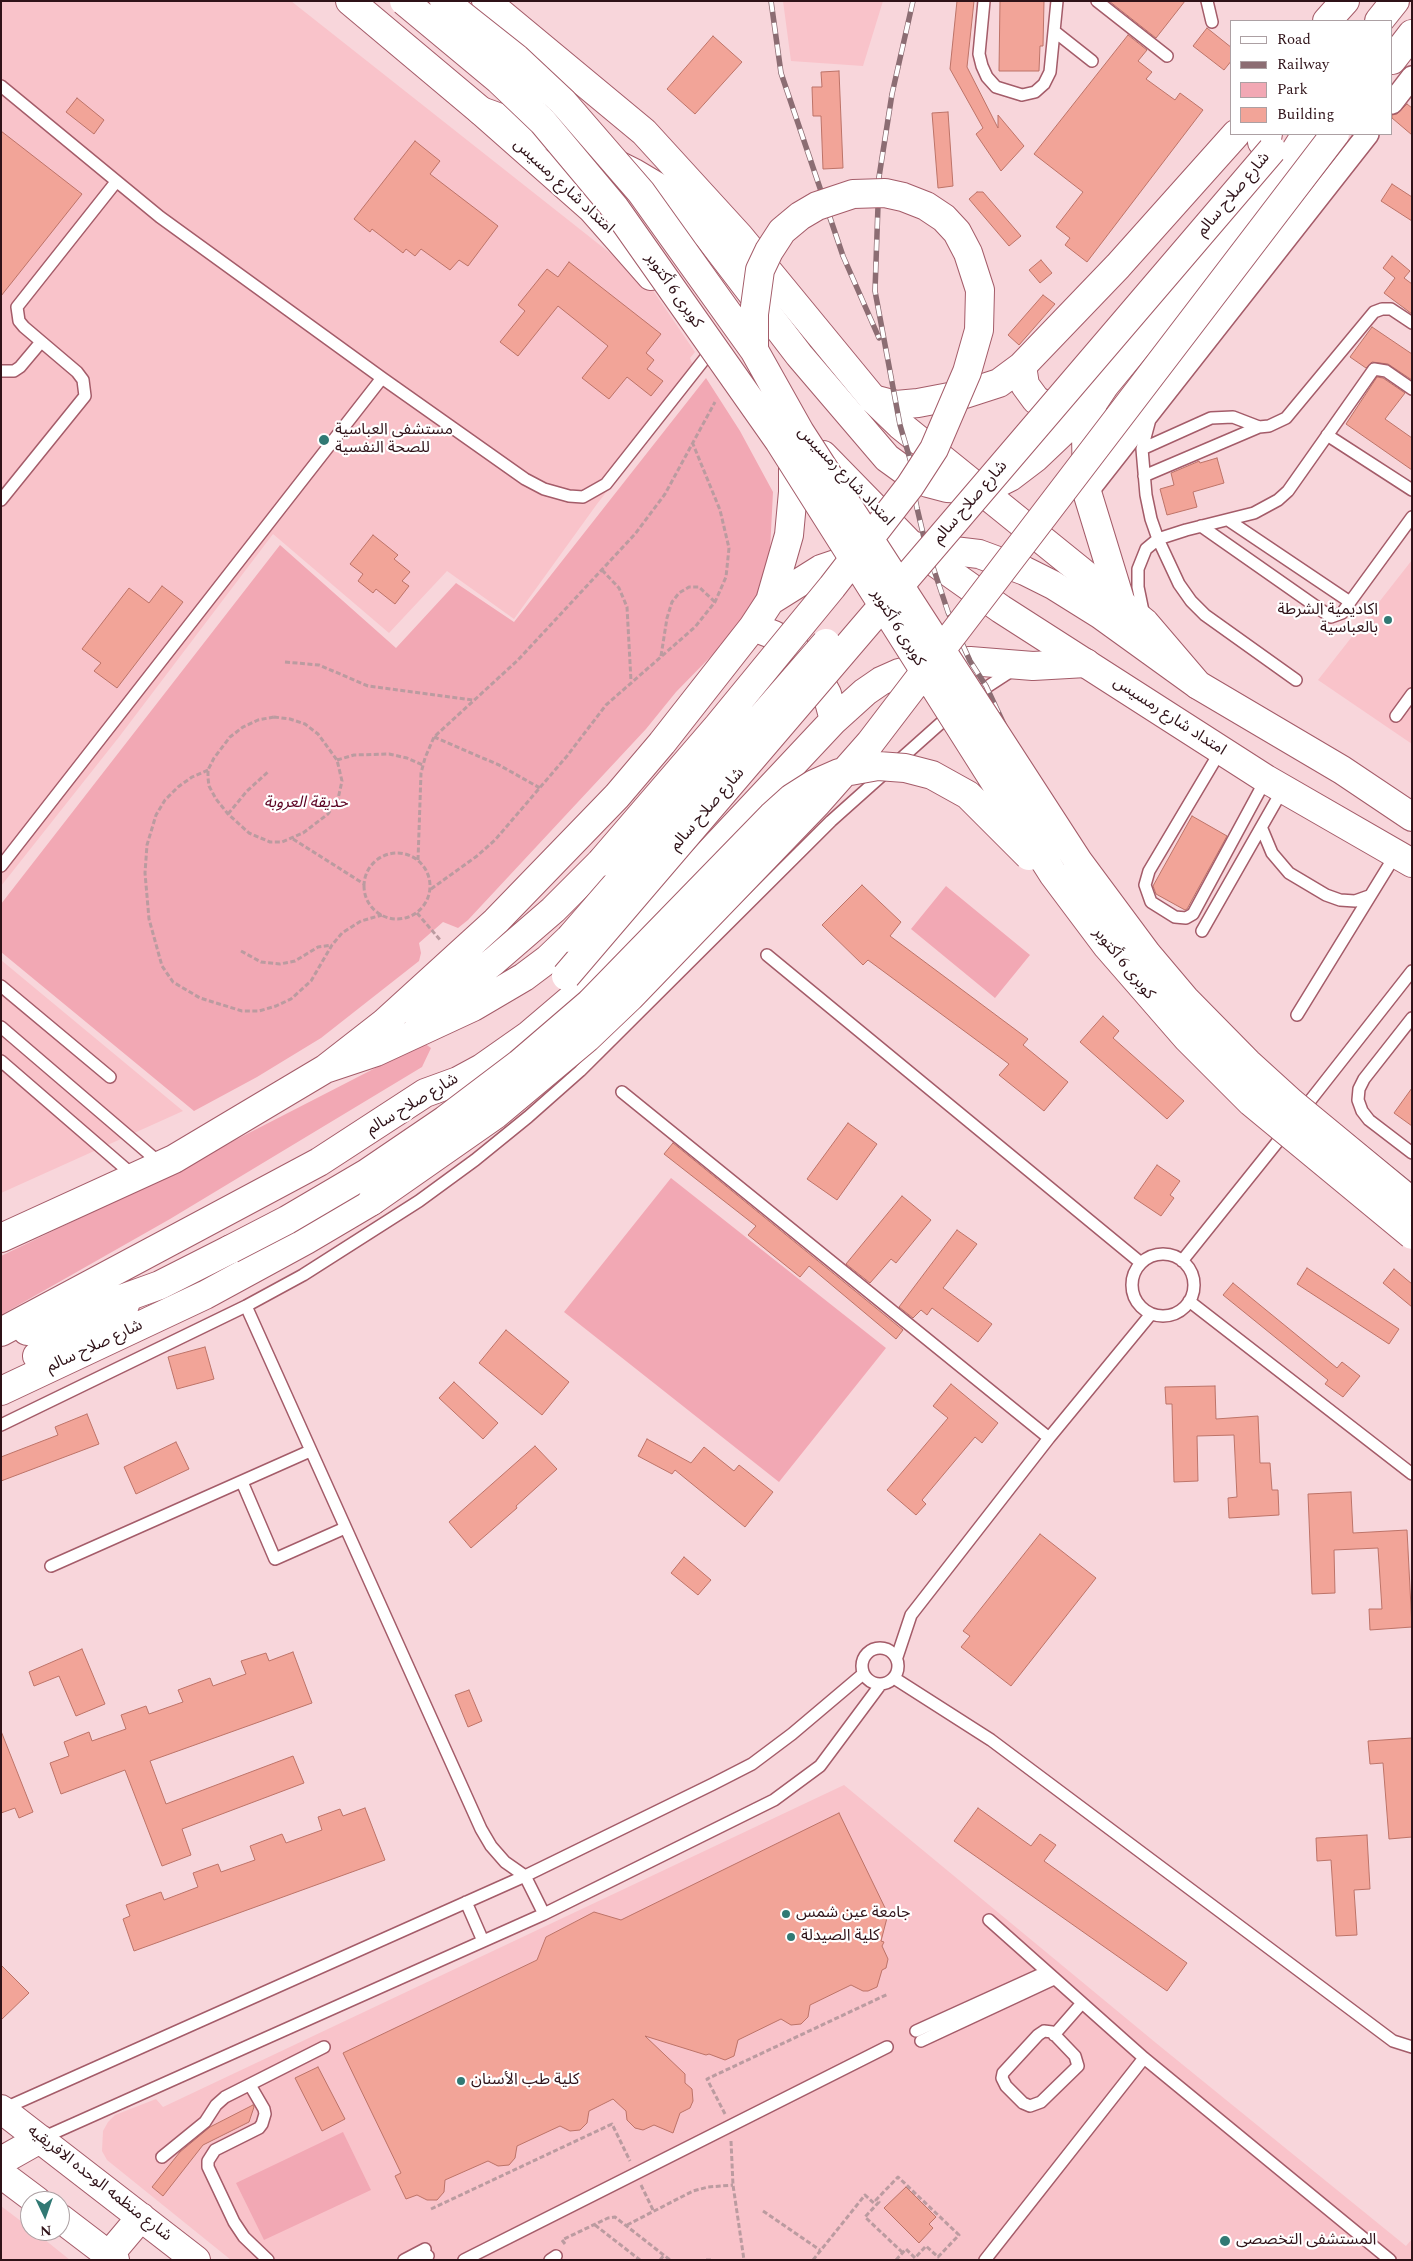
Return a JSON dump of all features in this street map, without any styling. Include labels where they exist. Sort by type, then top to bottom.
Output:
[{"type":"main road","name":"امتداد شارع رمسيس","points":[[350,1],[481,111],[592,209],[714,347],[793,424],[912,546],[1001,609],[1221,750],[1275,784],[1404,859]]},
{"type":"main road","name":"كوبرى 6 أكتوبر","points":[[404,1],[499,80],[543,122],[615,208],[779,441],[1053,874],[1126,970],[1208,1060],[1273,1123],[1412,1235]]},
{"type":"main road","name":"كوبرى 6 أكتوبر","points":[[444,1],[516,58],[564,102],[641,192],[754,350],[810,449],[1078,861],[1128,930],[1185,999],[1248,1063],[1292,1103],[1412,1202]]},
{"type":"main road","points":[[1328,20],[1345,1]]},
{"type":"main road","points":[[1340,20],[1345,1]]},
{"type":"main road","points":[[1380,20],[1395,1]]},
{"type":"main road","points":[[487,2],[644,132],[739,236],[873,399],[927,448],[1146,623],[1198,685]]},
{"type":"main road","points":[[1393,59],[1412,34]]},
{"type":"main road","points":[[481,111],[586,149],[634,173],[666,192],[708,236],[799,355],[886,458],[928,483],[947,488],[978,488],[996,484],[1010,477],[1035,458],[1093,403],[1104,385],[1289,161],[1305,135]]},
{"type":"main road","points":[[873,399],[896,404],[911,404],[965,394],[999,383],[1022,366],[1118,266],[1235,135]]},
{"type":"main road","name":"شارع صلاح سالم","points":[[1,1391],[205,1295],[273,1259],[372,1201],[477,1128],[534,1084],[587,1038],[637,990],[822,798],[876,735],[1335,135]]},
{"type":"main road","name":"شارع صلاح سالم","points":[[1,1238],[162,1164],[325,1070],[376,1052],[449,1019],[498,993],[548,959],[570,938],[1272,140]]},
{"type":"main road","name":"شارع صلاح سالم","points":[[1,1332],[319,1162],[425,1094],[458,1081],[488,1047],[532,1011],[566,976],[1272,140]]},
{"type":"main road","points":[[376,1052],[494,961],[553,910],[601,862],[718,726],[832,587],[910,486],[934,449],[968,372],[979,330],[980,290],[968,253],[957,232],[944,218],[926,206],[903,197],[885,193],[853,194],[816,206],[782,231],[760,270],[754,314],[754,350]]},
{"type":"main road","points":[[1022,366],[1026,385],[1036,400],[1053,409],[1071,410],[1093,403]]},
{"type":"main road","points":[[1093,403],[1086,433],[1086,492],[1121,603]]},
{"type":"main road","points":[[325,1070],[384,1023],[496,921],[617,796],[662,743],[753,627],[770,601],[789,535],[793,492],[793,424]]},
{"type":"main road","points":[[770,601],[821,569],[880,550],[912,546],[979,554],[1025,571],[1053,585],[1101,615],[1198,685],[1342,770],[1412,817]]},
{"type":"main road","points":[[753,627],[774,635],[789,645],[814,670],[827,694],[834,720]]},
{"type":"main road","points":[[458,1081],[482,1068],[529,1035],[576,995],[834,720],[865,692],[881,682],[918,667],[970,661],[1020,665],[1086,663]]},
{"type":"main road","points":[[1,1377],[160,1285],[314,1205],[393,1156],[445,1120],[519,1064],[590,1003],[782,807],[803,790],[826,778],[852,769],[878,766],[905,768],[932,775],[968,795],[1023,851],[1053,874]]},
{"type":"main road","points":[[1,1335],[52,1324],[160,1285]]},
{"type":"main road","name":"شارع منظمه الوحده الافريقيه","points":[[1,2109],[196,2260]]},
{"type":"main road","points":[[1,2161],[40,2139]]},
{"type":"main road","points":[[1,2174],[24,2191]]},
{"type":"main road","points":[[70,2226],[112,2258],[141,2217]]},
{"type":"street","points":[[1393,102],[1412,78]]},
{"type":"street","points":[[1086,492],[1367,135]]},
{"type":"lane","points":[[984,1],[980,54],[985,72],[996,87],[1022,95],[1035,92],[1044,84],[1050,72],[1057,1]]},
{"type":"lane","points":[[1097,1],[1167,56]]},
{"type":"lane","points":[[1207,1],[1212,22]]},
{"type":"lane","points":[[1054,31],[1092,60]]},
{"type":"lane","points":[[1,86],[160,217],[382,378],[536,485],[569,496],[583,497],[606,484],[714,347]]},
{"type":"lane","points":[[1,500],[85,396],[83,380],[77,372],[19,321],[17,307],[116,182]]},
{"type":"lane","points":[[1144,476],[1259,427],[1278,422],[1293,411],[1374,312],[1382,309],[1391,309],[1412,323]]},
{"type":"lane","points":[[1,371],[14,371],[20,367],[41,342]]},
{"type":"lane","points":[[1146,623],[1138,587],[1138,569],[1146,550],[1158,539],[1254,513],[1278,500],[1288,491],[1374,370],[1386,371],[1412,389]]},
{"type":"lane","points":[[1,866],[382,378]]},
{"type":"lane","points":[[1154,406],[1142,449],[1144,476],[1151,519],[1179,584],[1191,602],[1205,615],[1296,680]]},
{"type":"lane","points":[[1142,449],[1211,418],[1233,417],[1259,427]]},
{"type":"lane","points":[[1327,435],[1412,490]]},
{"type":"lane","points":[[1201,526],[1331,617],[1342,613],[1412,517]]},
{"type":"lane","points":[[1228,520],[1350,602]]},
{"type":"lane","points":[[1291,588],[1303,570]]},
{"type":"lane","points":[[1,1425],[246,1306],[320,1265],[419,1201],[528,1117],[629,1024],[838,814],[962,704],[986,686],[1020,665]]},
{"type":"lane","points":[[1396,716],[1412,694]]},
{"type":"lane","points":[[1221,750],[1149,871],[1145,885],[1151,902],[1176,918],[1186,918],[1193,914],[1275,784]]},
{"type":"lane","points":[[1202,931],[1262,829],[1275,784]]},
{"type":"lane","points":[[1262,829],[1272,853],[1289,873],[1326,895],[1340,900],[1355,901],[1369,896]]},
{"type":"lane","points":[[1296,1015],[1369,896],[1404,859]]},
{"type":"lane","points":[[767,955],[1141,1262]]},
{"type":"lane","points":[[1182,1261],[1412,971]]},
{"type":"lane","points":[[1,986],[110,1077]]},
{"type":"lane","points":[[1412,1018],[1358,1089],[1358,1100],[1362,1111],[1370,1120],[1412,1153]]},
{"type":"lane","points":[[1,1027],[162,1164]]},
{"type":"lane","points":[[1,1061],[135,1177]]},
{"type":"lane","points":[[622,1092],[1049,1438]]},
{"type":"lane","points":[[1157,1254],[1174,1256],[1182,1261],[1192,1275],[1193,1292],[1190,1301],[1177,1312],[1168,1315],[1151,1314],[1143,1309],[1133,1295],[1132,1277],[1141,1262],[1157,1254]]},
{"type":"lane","points":[[1190,1301],[1412,1474]]},
{"type":"lane","points":[[246,1306],[482,1829],[491,1846],[505,1862],[525,1876],[544,1914]]},
{"type":"lane","points":[[40,2139],[544,1914],[774,1800],[820,1766],[881,1684],[894,1678],[898,1672],[897,1657],[910,1616],[1049,1438],[1151,1314]]},
{"type":"lane","points":[[51,1566],[310,1451]]},
{"type":"lane","points":[[242,1482],[276,1559],[346,1528]]},
{"type":"lane","points":[[881,1684],[874,1683],[863,1674],[862,1660],[872,1649],[886,1648],[897,1657]]},
{"type":"lane","points":[[1,2109],[525,1876],[752,1764],[792,1734],[863,1674]]},
{"type":"lane","points":[[894,1678],[991,1740],[1393,2042],[1412,2047]]},
{"type":"lane","points":[[466,1902],[483,1941]]},
{"type":"lane","points":[[989,1920],[1144,2058],[1390,2260]]},
{"type":"lane","points":[[919,2036],[1050,1976]]},
{"type":"lane","points":[[1054,2035],[1082,2004]]},
{"type":"lane","points":[[1044,2031],[1054,2035],[1077,2059],[1078,2066],[1038,2105],[1026,2105],[1003,2083],[1003,2073],[1038,2035],[1044,2031]]},
{"type":"lane","points":[[162,2157],[205,2122],[220,2100],[324,2047]]},
{"type":"lane","points":[[464,2260],[887,2047]]},
{"type":"lane","points":[[985,2260],[1144,2058]]},
{"type":"lane","points":[[250,2084],[264,2109],[265,2114],[262,2124],[258,2128],[215,2150],[208,2161],[208,2167],[234,2222],[244,2237],[268,2260]]},
{"type":"lane","points":[[404,2260],[425,2255]]},
{"type":"path","points":[[418,860],[422,765],[434,737],[518,660],[653,512],[693,444],[714,402]]},
{"type":"path","points":[[431,889],[478,856],[496,840],[606,705],[695,628],[715,602],[726,577],[729,548],[720,510],[693,444]]},
{"type":"path","points":[[602,570],[619,588],[627,607],[631,682]]},
{"type":"path","points":[[661,656],[667,618],[672,602],[679,593],[689,587],[698,587],[715,602]]},
{"type":"path","points":[[285,662],[319,666],[374,688],[473,700]]},
{"type":"path","points":[[208,770],[212,792],[228,814],[249,833],[259,838],[282,842],[292,839],[317,824],[334,807],[341,790],[342,781],[337,760],[327,744],[305,724],[290,719],[274,717],[258,720],[243,726],[221,747],[208,770],[192,777],[165,800],[156,815],[147,845],[145,873],[149,919],[156,948],[166,975],[180,988],[210,1002],[242,1011],[260,1011],[276,1006],[302,990],[318,970],[332,945],[354,924],[382,916]]},
{"type":"path","points":[[434,737],[492,762],[540,788]]},
{"type":"path","points":[[337,760],[354,755],[372,753],[407,758],[422,765]]},
{"type":"path","points":[[228,814],[247,791],[269,771]]},
{"type":"path","points":[[292,839],[364,884]]},
{"type":"path","points":[[399,853],[418,860],[426,868],[430,878],[431,889],[424,907],[406,918],[393,919],[382,916],[368,902],[364,884],[372,865],[384,856],[399,853]]},
{"type":"path","points":[[417,913],[456,958]]},
{"type":"path","points":[[242,952],[261,962],[280,964],[294,961],[318,946],[332,945]]},
{"type":"path","points":[[431,2209],[612,2124],[654,2212]]},
{"type":"path","points":[[896,2260],[906,2249],[915,2258],[926,2246],[938,2257],[959,2235],[898,2177],[876,2200],[879,2202],[865,2217],[902,2252]]},
{"type":"path","points":[[627,2225],[693,2191],[708,2187],[733,2185]]},
{"type":"path","points":[[813,2260],[865,2195],[876,2205]]},
{"type":"path","points":[[763,2210],[820,2250]]},
{"type":"path","points":[[553,2258],[567,2248],[562,2240],[612,2217],[619,2218],[670,2260]]},
{"type":"path","points":[[595,2225],[640,2260]]},
{"type":"path","points":[[660,2260],[664,2255]]},
{"type":"path","points":[[706,2260],[712,2260]]},
{"type":"shaded area","name":"مستشفى العباسية للصحة النفسية","points":[[1,1],[291,1],[648,283],[695,352],[690,358],[697,376],[597,504],[514,619],[447,571],[389,633],[273,534],[119,737],[1,886]]},
{"type":"shaded area","points":[[783,1],[883,1],[863,66],[791,61]]},
{"type":"shaded area","name":"اكاديمية الشرطة بالعباسية","points":[[1412,560],[1412,744],[1318,680]]},
{"type":"shaded area","points":[[1,960],[183,1111],[1,1193]]},
{"type":"shaded area","name":"جامعة عين شمس","points":[[844,1785],[1156,2043],[1406,2246],[1412,2239],[1412,2260],[231,2260],[107,2160],[102,2151],[103,2131],[115,2115],[156,2099],[163,2107]]},
{"type":"shaded area","points":[[1,2206],[20,2220],[20,2241],[46,2241],[70,2260],[1,2260]]},
{"type":"green space","name":"حديقة العروبة","points":[[706,378],[740,431],[773,492],[769,570],[757,603],[723,644],[676,692],[646,729],[468,920],[458,928],[443,922],[419,943],[421,953],[419,961],[321,1038],[257,1077],[194,1111],[1,952],[1,904],[280,545],[396,648],[456,583],[514,622]]},
{"type":"green space","points":[[946,886],[1030,955],[995,998],[911,929]]},
{"type":"green space","points":[[424,1043],[431,1048],[422,1067],[170,1219],[1,1315],[1,1256],[136,1191]]},
{"type":"green space","points":[[671,1178],[886,1348],[779,1482],[564,1312]]},
{"type":"green space","points":[[343,2132],[371,2190],[264,2240],[236,2183]]},
{"type":"building","points":[[957,1],[974,1],[967,67],[998,128],[998,115],[1024,146],[1001,171],[976,134],[983,128],[950,69]]},
{"type":"building","points":[[1000,1],[1044,1],[1043,46],[1040,46],[1039,71],[999,71]]},
{"type":"building","points":[[1109,1],[1185,1],[1156,38]]},
{"type":"building","points":[[1207,28],[1230,46],[1230,62],[1224,70],[1193,46]]},
{"type":"building","points":[[1128,35],[1147,50],[1138,61],[1152,72],[1146,79],[1175,100],[1180,93],[1203,110],[1087,262],[1065,245],[1070,238],[1056,227],[1083,192],[1034,154]]},
{"type":"building","points":[[713,36],[742,62],[695,114],[667,89]]},
{"type":"building","points":[[839,71],[843,168],[823,169],[821,116],[813,116],[812,87],[822,87],[821,72]]},
{"type":"building","points":[[77,98],[104,120],[94,134],[66,112]]},
{"type":"building","points":[[1407,104],[1412,108],[1412,135],[1393,119],[1393,115],[1397,114]]},
{"type":"building","points":[[948,112],[953,186],[938,188],[932,113]]},
{"type":"building","points":[[1,131],[82,194],[1,296]]},
{"type":"building","points":[[415,141],[440,161],[430,174],[498,226],[468,266],[459,260],[450,270],[421,249],[415,256],[406,249],[403,253],[372,229],[370,232],[354,219]]},
{"type":"building","points":[[1392,184],[1412,197],[1412,221],[1381,201]]},
{"type":"building","points":[[977,192],[983,192],[1021,236],[1009,246],[969,199]]},
{"type":"building","points":[[1392,256],[1410,271],[1404,278],[1412,284],[1412,314],[1384,293],[1395,278],[1383,268]]},
{"type":"building","points":[[1041,260],[1052,273],[1040,283],[1029,270]]},
{"type":"building","points":[[569,262],[661,334],[646,353],[654,360],[647,369],[663,381],[651,396],[627,377],[609,399],[582,378],[608,346],[558,306],[518,356],[500,342],[525,311],[518,305],[547,269],[558,277]]},
{"type":"building","points":[[1043,295],[1055,304],[1019,345],[1008,335]]},
{"type":"building","points":[[1372,327],[1412,354],[1412,380],[1388,364],[1372,362],[1366,368],[1350,357]]},
{"type":"building","points":[[1377,377],[1383,378],[1405,393],[1385,419],[1412,438],[1412,470],[1346,424]]},
{"type":"building","points":[[1217,458],[1224,483],[1193,492],[1197,507],[1167,515],[1160,489],[1174,485],[1171,473],[1199,461],[1200,463]]},
{"type":"building","points":[[373,535],[398,555],[394,559],[410,572],[402,581],[409,586],[395,604],[376,589],[373,593],[358,581],[363,574],[350,564]]},
{"type":"building","points":[[162,586],[183,602],[117,688],[94,671],[101,663],[82,649],[129,588],[149,603]]},
{"type":"building","points":[[1192,816],[1227,836],[1185,910],[1156,894],[1153,886]]},
{"type":"building","points":[[862,885],[901,922],[890,936],[1028,1039],[1023,1045],[1068,1082],[1044,1111],[999,1075],[1009,1064],[868,960],[863,965],[822,925]]},
{"type":"building","points":[[1103,1016],[1119,1031],[1113,1038],[1184,1101],[1167,1119],[1080,1042]]},
{"type":"building","points":[[1412,1088],[1412,1126],[1394,1113]]},
{"type":"building","points":[[848,1123],[877,1144],[837,1200],[807,1179]]},
{"type":"building","points":[[673,1143],[903,1330],[896,1339],[809,1266],[800,1277],[748,1235],[756,1226],[664,1154]]},
{"type":"building","points":[[1157,1165],[1180,1181],[1170,1195],[1174,1198],[1161,1216],[1134,1198]]},
{"type":"building","points":[[902,1196],[931,1220],[896,1263],[891,1259],[870,1283],[846,1264]]},
{"type":"building","points":[[957,1230],[977,1244],[943,1288],[992,1324],[978,1342],[932,1308],[927,1315],[921,1310],[913,1318],[899,1307]]},
{"type":"building","points":[[1307,1268],[1399,1329],[1389,1344],[1297,1284]]},
{"type":"building","points":[[1394,1269],[1412,1284],[1412,1307],[1383,1283]]},
{"type":"building","points":[[1233,1283],[1337,1368],[1342,1362],[1360,1376],[1343,1397],[1325,1384],[1328,1380],[1223,1295]]},
{"type":"building","points":[[506,1330],[569,1382],[542,1415],[479,1363]]},
{"type":"building","points":[[205,1347],[214,1379],[177,1389],[168,1357]]},
{"type":"building","points":[[454,1382],[498,1423],[483,1439],[439,1398]]},
{"type":"building","points":[[951,1384],[998,1423],[982,1443],[975,1437],[922,1500],[926,1504],[916,1515],[887,1490],[948,1418],[933,1406]]},
{"type":"building","points":[[1215,1386],[1216,1419],[1258,1416],[1260,1463],[1270,1463],[1272,1490],[1278,1490],[1279,1515],[1229,1518],[1228,1498],[1237,1497],[1234,1435],[1197,1436],[1198,1481],[1174,1482],[1172,1404],[1166,1404],[1165,1387]]},
{"type":"building","points":[[87,1414],[99,1444],[1,1481],[1,1457],[58,1435],[55,1427]]},
{"type":"building","points":[[647,1439],[691,1463],[704,1447],[734,1471],[739,1465],[773,1492],[745,1527],[675,1470],[672,1474],[638,1456]]},
{"type":"building","points":[[176,1442],[189,1469],[136,1494],[124,1467]]},
{"type":"building","points":[[535,1446],[557,1469],[516,1506],[517,1508],[471,1548],[449,1522]]},
{"type":"building","points":[[1351,1492],[1353,1533],[1407,1530],[1412,1627],[1370,1630],[1369,1609],[1382,1609],[1378,1548],[1334,1550],[1335,1593],[1312,1594],[1308,1494]]},
{"type":"building","points":[[1040,1534],[1096,1578],[1011,1686],[961,1647],[970,1636],[963,1631]]},
{"type":"building","points":[[684,1557],[711,1580],[698,1595],[671,1573]]},
{"type":"building","points":[[82,1649],[105,1704],[76,1716],[59,1676],[34,1686],[29,1672]]},
{"type":"building","points":[[293,1652],[312,1703],[150,1761],[166,1804],[293,1756],[304,1783],[182,1829],[191,1855],[162,1866],[125,1770],[61,1794],[50,1763],[69,1756],[64,1742],[89,1732],[92,1741],[126,1729],[121,1715],[146,1706],[149,1714],[183,1702],[178,1690],[210,1678],[213,1686],[246,1674],[241,1661],[266,1653],[269,1661]]},
{"type":"building","points":[[469,1690],[482,1721],[468,1727],[455,1695]]},
{"type":"building","points":[[1,1731],[33,1812],[19,1818],[15,1808],[1,1813]]},
{"type":"building","points":[[1412,1738],[1412,1837],[1389,1839],[1383,1763],[1370,1764],[1368,1741]]},
{"type":"building","points":[[365,1808],[385,1860],[134,1951],[123,1919],[130,1916],[126,1905],[161,1892],[164,1900],[198,1887],[193,1873],[218,1864],[221,1872],[255,1860],[250,1846],[282,1834],[286,1843],[322,1830],[318,1817],[340,1809],[343,1816]]},
{"type":"building","points":[[978,1808],[1031,1846],[1040,1834],[1056,1845],[1044,1861],[1187,1963],[1167,1991],[954,1841]]},
{"type":"building","points":[[839,1813],[888,1914],[881,1941],[884,1942],[882,1946],[888,1959],[886,1968],[882,1970],[877,1987],[863,1991],[851,1985],[810,2005],[808,2017],[801,2024],[791,2025],[781,2019],[738,2040],[734,2056],[725,2060],[645,2036],[685,2074],[685,2083],[692,2089],[693,2101],[690,2108],[680,2113],[673,2133],[654,2125],[643,2130],[635,2128],[627,2120],[626,2111],[613,2099],[589,2111],[587,2123],[580,2130],[570,2131],[560,2126],[517,2146],[515,2158],[509,2165],[498,2166],[488,2161],[445,2180],[444,2192],[437,2200],[427,2200],[417,2195],[406,2199],[395,2176],[401,2173],[343,2053],[537,1960],[546,1937],[594,1912],[621,1920]]},
{"type":"building","points":[[1367,1835],[1370,1889],[1354,1890],[1357,1935],[1336,1936],[1331,1860],[1317,1861],[1316,1838]]},
{"type":"building","points":[[1,1965],[29,1993],[1,2020]]},
{"type":"building","points":[[318,2067],[345,2119],[322,2131],[295,2078]]},
{"type":"building","points":[[253,2105],[249,2122],[203,2145],[163,2196],[152,2187],[180,2152],[210,2127]]},
{"type":"building","points":[[906,2187],[936,2217],[929,2224],[933,2228],[919,2243],[884,2208]]},
{"type":"railway","points":[[771,1],[781,73],[843,256],[879,338]]},
{"type":"railway","points":[[913,1],[892,94],[879,177],[875,291],[900,425],[912,466],[910,473],[917,508],[926,546],[948,612],[970,661],[986,686],[1008,733],[1097,873],[1189,990],[1253,1057],[1412,1186]]},
{"type":"place","name":"مستشفى العباسية للصحة النفسية","points":[[324,440]]},
{"type":"place","name":"اكاديمية الشرطة بالعباسية","points":[[1388,620]]},
{"type":"place","name":"جامعة عين شمس","points":[[786,1914]]},
{"type":"place","name":"كلية الصيدلة","points":[[791,1937]]},
{"type":"place","name":"كلية طب الأسنان","points":[[461,2081]]},
{"type":"place","name":"المستشفى التخصصى","points":[[1225,2241]]}]
